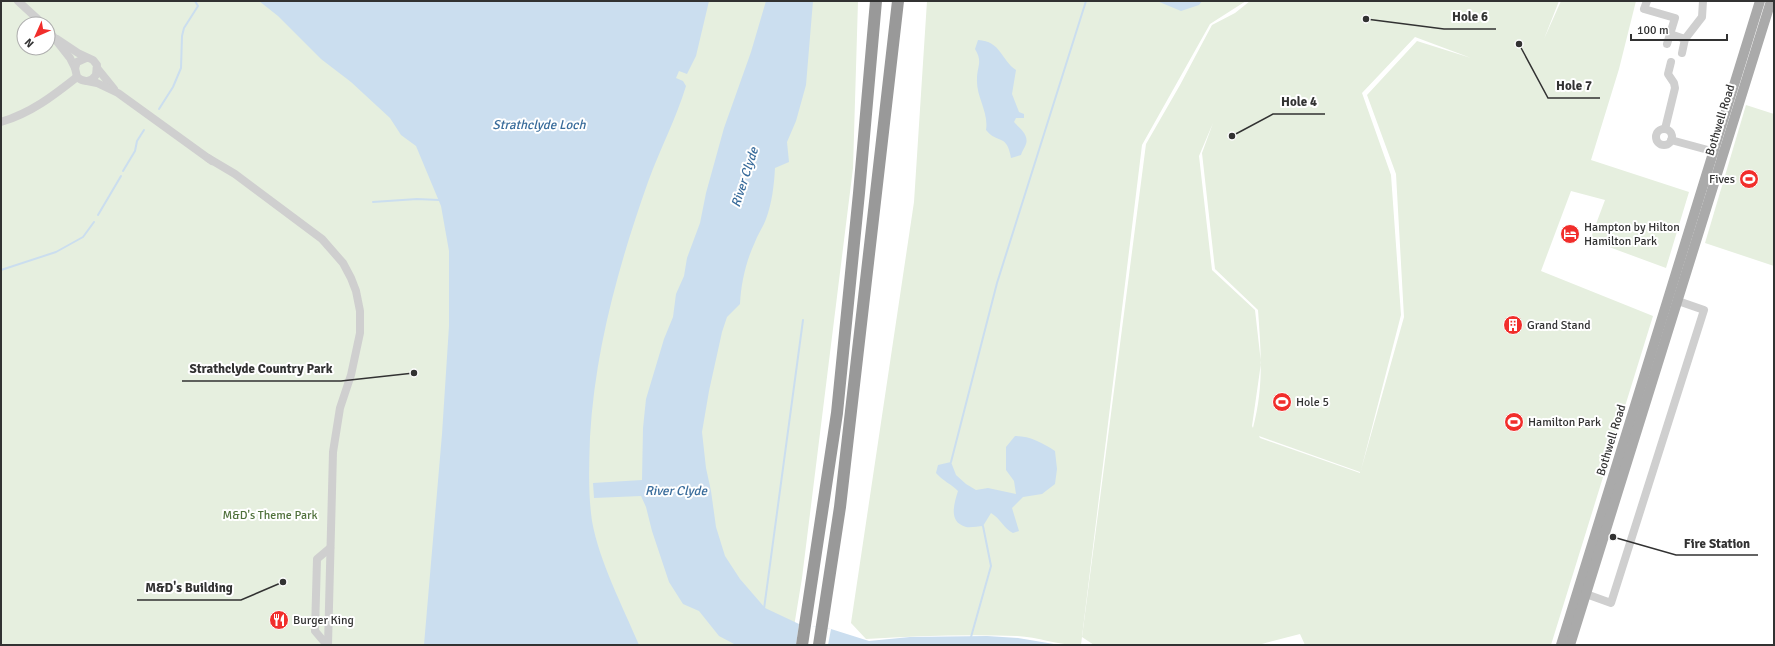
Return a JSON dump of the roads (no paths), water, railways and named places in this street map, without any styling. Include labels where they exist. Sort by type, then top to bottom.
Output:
[{"type":"highway","points":[[802,645],[837,413],[876,1]]},
{"type":"highway","points":[[819,645],[840,507],[897,1]]},
{"type":"main road","name":"Bothwell Road","points":[[1719,153],[1760,1]]},
{"type":"main road","name":"Bothwell Road","points":[[1561,645],[1668,298],[1690,245],[1719,153],[1771,1]]},
{"type":"main road","name":"Bothwell Road","points":[[1570,645],[1678,301],[1690,245]]},
{"type":"main road","points":[[1668,298],[1678,301]]},
{"type":"street","points":[[18,1],[34,16]]},
{"type":"street","points":[[1647,1],[1644,10],[1675,18],[1667,44]]},
{"type":"street","points":[[1682,53],[1685,39],[1702,17],[1703,1]]},
{"type":"street","points":[[1670,34],[1685,39]]},
{"type":"street","points":[[57,39],[86,58],[95,62],[97,68],[105,79],[118,93]]},
{"type":"street","points":[[57,39],[70,58],[77,77],[97,83],[118,93],[208,158],[278,205],[322,239],[343,263],[351,278],[358,300],[360,332],[351,375],[340,408],[333,452],[328,645]]},
{"type":"street","points":[[74,68],[79,60],[86,58]]},
{"type":"street","points":[[1665,129],[1675,88],[1674,83],[1668,74],[1671,62]]},
{"type":"street","points":[[87,81],[93,79],[96,75],[97,68]]},
{"type":"street","points":[[1,122],[17,117],[36,108],[62,90],[77,77]]},
{"type":"street","points":[[1665,129],[1671,134],[1671,140],[1666,145],[1660,144],[1656,141],[1655,136],[1658,131],[1665,129]]},
{"type":"street","points":[[1671,140],[1719,153]]},
{"type":"street","points":[[208,158],[293,219],[331,249]]},
{"type":"street","points":[[1586,594],[1611,603],[1704,310],[1678,301]]},
{"type":"street","points":[[328,645],[315,631],[317,558],[330,548]]},
{"type":"water","name":"Strathclyde Loch","points":[[259,1],[709,1],[696,56],[687,74],[679,71],[676,78],[683,81],[686,86],[678,110],[648,182],[627,244],[603,339],[593,404],[589,468],[592,521],[595,536],[606,568],[639,645],[424,645],[442,434],[449,326],[449,251],[441,206],[416,146],[401,135],[390,118],[351,82],[321,59],[278,16]]},
{"type":"water","name":"River Clyde","points":[[766,1],[813,1],[806,85],[796,121],[787,142],[789,162],[775,168],[770,207],[747,264],[740,304],[727,317],[722,332],[702,432],[706,468],[716,527],[725,556],[740,579],[765,608],[799,624],[831,629],[869,641],[910,637],[987,636],[1018,638],[1060,645],[736,645],[719,636],[699,611],[683,604],[669,582],[652,531],[646,507],[641,496],[594,498],[593,483],[642,480],[643,428],[646,399],[664,339],[673,317],[676,294],[684,276],[687,258],[700,223],[706,193],[724,128],[751,52]]},
{"type":"water","points":[[1157,1],[1202,1],[1199,5],[1181,11]]},
{"type":"water","points":[[978,40],[986,41],[996,47],[1016,70],[1012,94],[1019,112],[1024,114],[1024,118],[1016,118],[1014,122],[1025,134],[1027,140],[1021,155],[1011,158],[1007,145],[986,130],[986,117],[977,86],[979,57],[975,49]]},
{"type":"water","points":[[1015,436],[1036,440],[1055,451],[1057,469],[1055,484],[1042,494],[1023,497],[1012,508],[1019,531],[1013,533],[991,513],[983,526],[966,527],[960,525],[954,512],[958,491],[936,473],[938,465],[951,462],[956,475],[976,490],[988,488],[1016,494],[1014,481],[1006,470],[1006,447]]},
{"type":"waterway","points":[[159,109],[173,87],[181,68],[182,36],[184,28],[198,6],[195,1]]},
{"type":"waterway","points":[[951,462],[997,283],[1086,1]]},
{"type":"waterway","points":[[123,171],[135,151],[137,141],[144,130]]},
{"type":"waterway","points":[[98,215],[121,176]]},
{"type":"waterway","points":[[373,202],[417,199],[439,200]]},
{"type":"waterway","points":[[1,270],[56,252],[83,237],[94,222]]},
{"type":"waterway","points":[[764,609],[803,320]]},
{"type":"waterway","points":[[971,637],[991,566],[983,526]]},
{"type":"place","name":"Hole 6","points":[[1366,19]]},
{"type":"place","name":"Hole 7","points":[[1519,44]]},
{"type":"place","name":"Hole 4","points":[[1232,136]]},
{"type":"place","name":"Fives","points":[[1749,179]]},
{"type":"place","name":"Hampton by Hilton Hamilton Park","points":[[1570,234]]},
{"type":"place","name":"Grand Stand","points":[[1513,325]]},
{"type":"place","name":"Strathclyde Country Park","points":[[414,373]]},
{"type":"place","name":"Hole 5","points":[[1282,402]]},
{"type":"place","name":"Hamilton Park","points":[[1514,422]]},
{"type":"place","name":"Fire Station","points":[[1613,537]]},
{"type":"place","name":"M&D's Building","points":[[283,582]]},
{"type":"place","name":"Burger King","points":[[279,620]]},
{"type":"park label","name":"M&D's Theme Park","points":[[270,515]]}]
